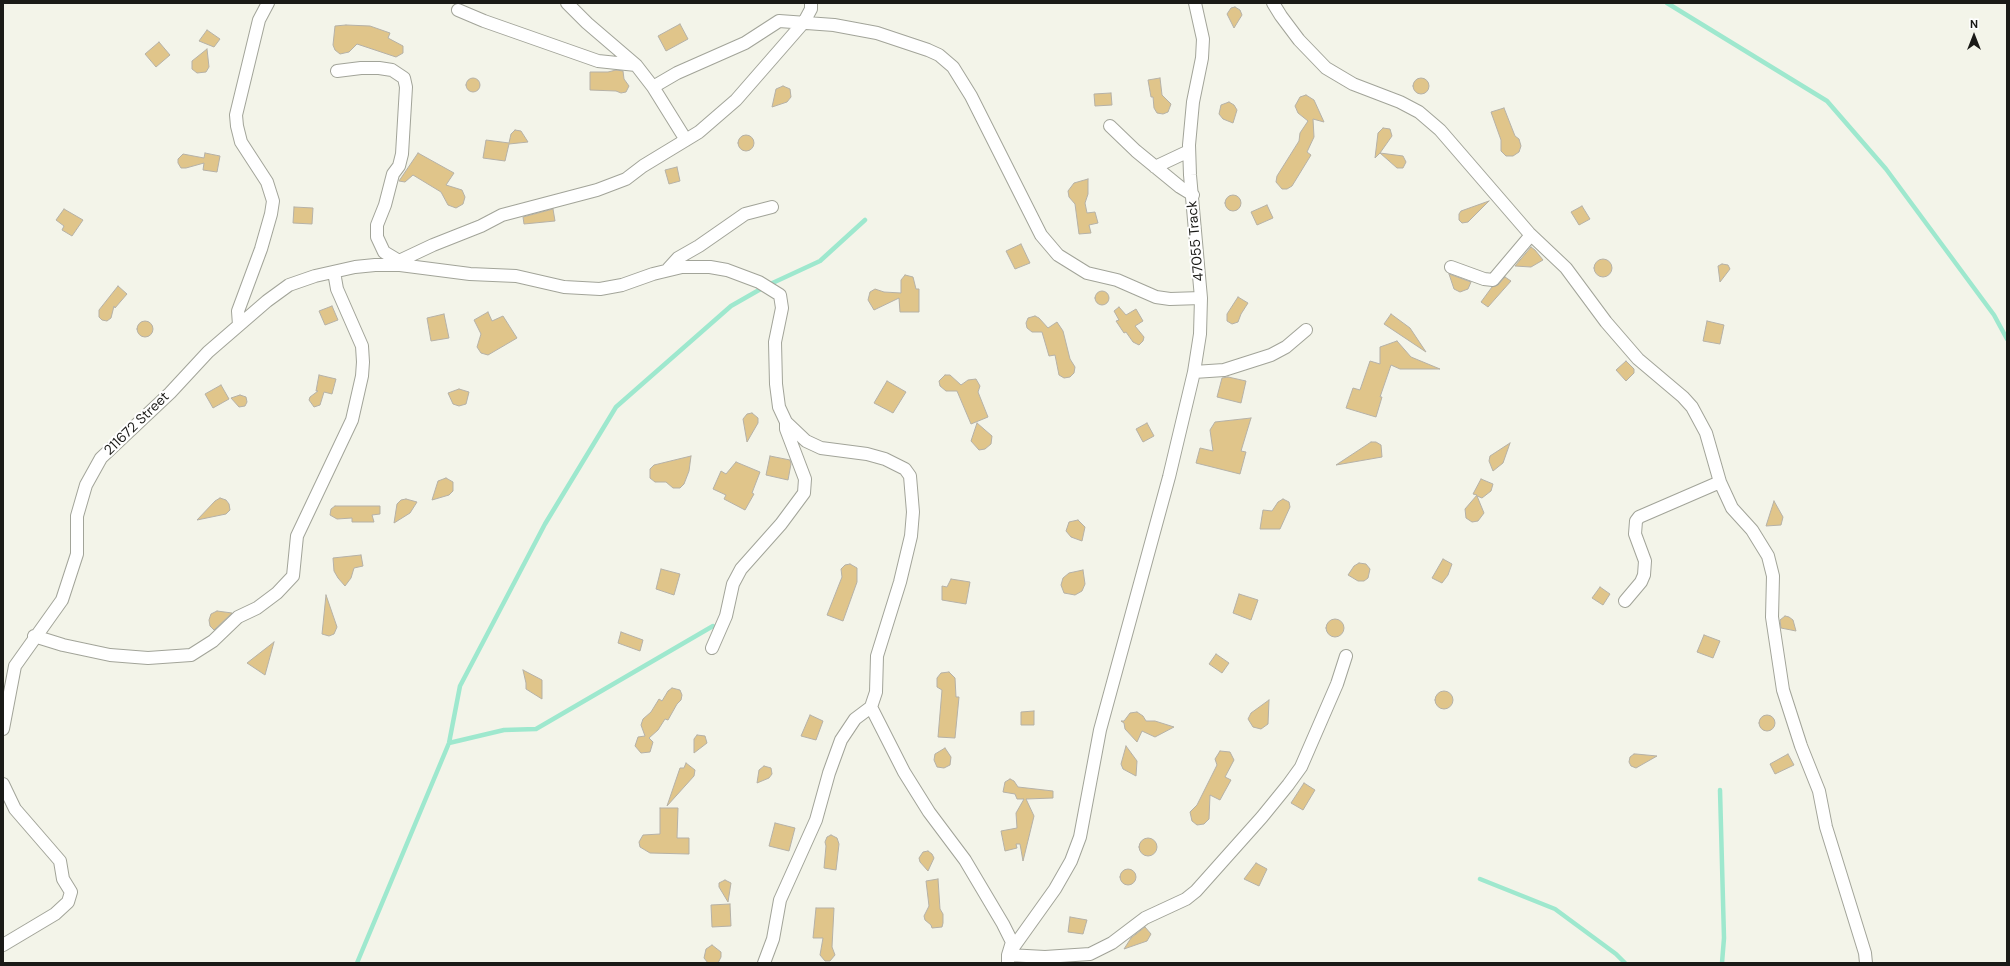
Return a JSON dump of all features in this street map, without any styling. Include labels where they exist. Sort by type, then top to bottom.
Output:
[{"type":"street","points":[[239,325],[238,312],[261,249],[271,214],[273,201],[267,182],[241,142],[236,115],[259,20],[268,3]]},
{"type":"street","points":[[567,3],[587,23],[636,65],[653,87],[686,140]]},
{"type":"street","points":[[400,263],[440,241],[514,211],[615,184],[686,140],[718,118],[736,100],[804,22],[811,9],[812,3]]},
{"type":"street","name":"47055 Track","points":[[1008,959],[1055,889],[1071,861],[1080,837],[1100,730],[1170,477],[1194,372],[1200,334],[1201,298],[1189,151],[1193,102],[1202,58],[1202,39],[1195,3]]},
{"type":"street","points":[[1273,3],[1299,40],[1326,68],[1353,84],[1394,99],[1419,112],[1440,130],[1531,235],[1566,268],[1606,322],[1638,359],[1678,392],[1692,407],[1706,433],[1720,482],[1732,508],[1752,530],[1768,556],[1773,576],[1772,617],[1784,690],[1801,746],[1819,791],[1826,828],[1865,953],[1866,963]]},
{"type":"street","points":[[458,10],[484,21],[586,57],[636,65]]},
{"type":"street","points":[[653,87],[677,73],[745,43],[778,21],[834,25],[877,33],[939,56],[954,67],[971,96],[1041,235],[1058,255],[1088,273],[1117,280],[1156,297],[1170,299],[1201,298]]},
{"type":"street","points":[[337,71],[361,68],[379,68],[392,70],[404,78],[406,87],[402,154],[399,166],[393,174],[385,205],[377,225],[380,246],[389,256],[400,263],[470,274],[516,276],[564,287],[600,289],[622,285],[668,269],[692,266],[727,270],[759,282],[780,295],[782,308],[775,342],[776,384],[779,407],[786,422],[806,441],[821,448],[867,454],[885,459],[905,469],[910,476],[912,512],[910,536],[900,582],[877,656],[876,692],[871,707],[860,714],[841,740],[829,773],[816,820],[780,900],[773,939],[764,963]]},
{"type":"street","points":[[1110,126],[1155,167],[1193,195]]},
{"type":"street","points":[[1155,167],[1189,151]]},
{"type":"street","points":[[668,269],[678,258],[699,246],[745,214],[772,207]]},
{"type":"street","points":[[1451,267],[1484,279],[1493,280],[1531,235]]},
{"type":"street","name":"211672 Street","points":[[3,729],[15,666],[27,650],[34,636],[62,600],[78,554],[78,516],[86,486],[102,458],[117,442],[144,419],[208,352],[266,301],[289,285],[316,276],[355,267],[400,263]]},
{"type":"street","points":[[34,636],[63,645],[110,655],[148,658],[191,655],[213,641],[238,617],[257,608],[277,593],[293,576],[297,536],[352,420],[362,376],[362,346],[337,289],[334,272]]},
{"type":"street","points":[[1194,372],[1224,370],[1271,356],[1306,330]]},
{"type":"street","points":[[712,648],[726,616],[733,584],[742,570],[781,524],[804,493],[805,479],[786,429],[786,422]]},
{"type":"street","points":[[1626,601],[1644,575],[1645,561],[1635,534],[1636,521],[1639,517],[1720,482]]},
{"type":"street","points":[[871,707],[904,772],[929,812],[964,860],[1003,924],[1012,942],[1008,959],[1045,958],[1090,954],[1112,943],[1145,918],[1186,899],[1196,891],[1266,811],[1301,767],[1337,684],[1346,656]]},
{"type":"street","points":[[3,679],[15,666]]},
{"type":"street","points":[[3,784],[15,809],[60,861],[63,879],[71,892],[68,902],[54,914],[3,945]]},
{"type":"building","points":[[1235,7],[1240,10],[1242,15],[1234,28],[1227,14],[1231,8]]},
{"type":"building","points":[[680,24],[688,39],[666,51],[658,36]]},
{"type":"building","points":[[335,26],[370,26],[390,33],[388,38],[403,46],[403,53],[396,57],[357,44],[349,52],[340,54],[335,50],[333,45]]},
{"type":"building","points":[[207,30],[220,39],[214,47],[199,41]]},
{"type":"building","points":[[159,42],[170,55],[156,67],[145,54]]},
{"type":"building","points":[[207,49],[209,67],[206,72],[197,73],[192,69],[192,61]]},
{"type":"building","points":[[616,70],[623,71],[624,79],[629,86],[626,92],[621,93],[616,91],[590,90],[590,72],[608,72]]},
{"type":"building","points":[[473,78],[478,80],[480,85],[478,90],[473,92],[468,90],[466,85],[468,80]]},
{"type":"building","points":[[1160,78],[1162,95],[1171,104],[1168,112],[1163,114],[1157,113],[1154,108],[1153,97],[1151,97],[1148,80]]},
{"type":"building","points":[[1421,78],[1427,80],[1429,86],[1427,92],[1421,94],[1415,92],[1413,86],[1415,80]]},
{"type":"building","points":[[783,86],[790,89],[791,97],[787,102],[772,107],[776,89]]},
{"type":"building","points":[[1111,93],[1112,105],[1095,106],[1094,94]]},
{"type":"building","points":[[1306,95],[1314,100],[1324,122],[1313,119],[1314,137],[1307,152],[1311,155],[1292,186],[1287,189],[1282,189],[1276,182],[1277,176],[1299,141],[1300,133],[1308,121],[1298,113],[1295,106],[1300,97]]},
{"type":"building","points":[[1229,102],[1234,105],[1237,110],[1233,123],[1223,119],[1219,114],[1221,105]]},
{"type":"building","points":[[1504,108],[1515,136],[1519,139],[1521,146],[1519,152],[1513,156],[1506,156],[1501,151],[1501,140],[1491,112]]},
{"type":"building","points":[[1383,128],[1390,129],[1392,136],[1375,158],[1378,133]]},
{"type":"building","points":[[515,130],[521,131],[528,142],[509,144],[505,161],[483,158],[486,140],[509,143],[511,134]]},
{"type":"building","points":[[746,135],[753,140],[754,143],[749,150],[746,151],[739,146],[738,143],[743,136]]},
{"type":"building","points":[[205,153],[220,156],[217,172],[203,170],[204,163],[181,168],[178,163],[178,159],[183,154],[204,158]]},
{"type":"building","points":[[418,153],[454,173],[446,185],[462,190],[465,197],[463,204],[456,208],[448,205],[441,192],[413,175],[405,182],[399,181]]},
{"type":"building","points":[[1380,153],[1403,156],[1406,162],[1403,168],[1397,168]]},
{"type":"building","points":[[677,167],[680,181],[669,184],[665,170]]},
{"type":"building","points":[[1088,179],[1088,194],[1085,203],[1087,213],[1095,212],[1098,223],[1089,225],[1091,233],[1079,234],[1075,204],[1069,197],[1068,191],[1074,183]]},
{"type":"building","points":[[1233,195],[1240,200],[1241,203],[1236,210],[1233,211],[1226,206],[1225,203],[1230,196]]},
{"type":"building","points":[[1489,201],[1468,222],[1462,223],[1459,220],[1459,214],[1461,211]]},
{"type":"building","points":[[1267,205],[1273,218],[1257,225],[1251,212]]},
{"type":"building","points":[[1582,206],[1590,219],[1579,225],[1571,212]]},
{"type":"building","points":[[294,207],[313,208],[312,224],[293,223]]},
{"type":"building","points":[[64,209],[83,220],[72,236],[62,230],[64,226],[56,220]]},
{"type":"building","points":[[553,209],[555,221],[524,224],[523,217]]},
{"type":"building","points":[[1021,244],[1030,263],[1015,269],[1006,251]]},
{"type":"building","points":[[1531,247],[1543,260],[1531,267],[1515,266]]},
{"type":"building","points":[[1599,259],[1607,259],[1612,264],[1610,275],[1607,277],[1599,277],[1594,272],[1594,264]]},
{"type":"building","points":[[1722,264],[1728,265],[1730,269],[1720,282],[1718,266]]},
{"type":"building","points":[[1449,274],[1471,282],[1468,289],[1460,292],[1454,289]]},
{"type":"building","points":[[905,275],[913,277],[916,289],[919,289],[919,312],[900,312],[899,298],[874,310],[868,300],[870,292],[875,289],[884,292],[901,293],[901,280]]},
{"type":"building","points":[[1505,277],[1511,281],[1488,307],[1481,302],[1492,287],[1498,285]]},
{"type":"building","points":[[118,286],[127,294],[115,308],[114,306],[111,318],[107,321],[102,320],[99,317],[99,310]]},
{"type":"building","points":[[1102,291],[1107,293],[1109,298],[1107,303],[1102,305],[1097,303],[1095,298],[1097,293]]},
{"type":"building","points":[[1238,297],[1248,303],[1238,322],[1232,324],[1227,321],[1227,314]]},
{"type":"building","points":[[332,306],[338,320],[325,325],[319,311]]},
{"type":"building","points":[[1119,307],[1126,315],[1136,309],[1143,321],[1135,326],[1144,337],[1143,341],[1139,345],[1133,342],[1126,332],[1124,333],[1116,321],[1119,320],[1114,311]]},
{"type":"building","points":[[488,312],[492,321],[503,316],[517,338],[488,355],[481,353],[477,347],[481,334],[474,320]]},
{"type":"building","points":[[444,314],[449,338],[431,341],[427,318]]},
{"type":"building","points":[[1391,314],[1410,328],[1426,352],[1384,324]]},
{"type":"building","points":[[1035,316],[1039,318],[1048,328],[1057,322],[1063,331],[1070,359],[1075,367],[1074,373],[1070,377],[1064,378],[1059,375],[1055,355],[1049,356],[1042,332],[1032,332],[1027,328],[1026,323],[1028,318]]},
{"type":"building","points":[[142,321],[148,321],[153,326],[151,335],[148,337],[142,337],[137,332],[137,326]]},
{"type":"building","points":[[1707,321],[1724,325],[1720,344],[1703,341]]},
{"type":"building","points":[[1397,341],[1411,357],[1440,369],[1400,369],[1391,365],[1380,397],[1382,397],[1376,417],[1346,408],[1353,388],[1360,390],[1370,361],[1380,364],[1380,347]]},
{"type":"building","points":[[1626,361],[1634,369],[1634,373],[1626,381],[1616,370]]},
{"type":"building","points":[[319,375],[336,379],[332,394],[324,392],[320,405],[314,407],[309,400],[310,397],[318,391],[316,391]]},
{"type":"building","points":[[945,375],[950,375],[961,385],[968,380],[976,379],[980,386],[978,392],[988,417],[971,424],[957,391],[946,391],[940,386],[939,381]]},
{"type":"building","points":[[1228,377],[1246,381],[1241,403],[1217,397],[1222,378]]},
{"type":"building","points":[[887,381],[906,392],[893,413],[874,403]]},
{"type":"building","points":[[221,385],[229,399],[213,408],[205,394]]},
{"type":"building","points":[[459,389],[469,392],[466,404],[459,406],[453,404],[448,393]]},
{"type":"building","points":[[240,395],[246,397],[247,402],[245,406],[239,407],[231,398]]},
{"type":"building","points":[[752,413],[758,418],[758,423],[747,442],[743,419],[747,414]]},
{"type":"building","points":[[1251,418],[1241,451],[1246,452],[1240,474],[1196,463],[1200,448],[1213,451],[1210,430],[1215,422]]},
{"type":"building","points":[[977,423],[992,436],[991,444],[985,449],[979,450],[971,441]]},
{"type":"building","points":[[1147,423],[1154,436],[1143,442],[1136,429]]},
{"type":"building","points":[[1371,442],[1376,442],[1381,445],[1382,457],[1336,465]]},
{"type":"building","points":[[1510,443],[1503,463],[1493,471],[1489,461],[1490,456]]},
{"type":"building","points":[[691,456],[689,471],[684,484],[680,488],[673,488],[666,482],[655,482],[650,478],[650,469],[654,465]]},
{"type":"building","points":[[770,456],[790,460],[791,464],[788,480],[766,475]]},
{"type":"building","points":[[736,462],[760,472],[752,493],[754,494],[745,510],[724,499],[726,495],[713,489],[721,471],[726,474]]},
{"type":"building","points":[[446,478],[453,482],[453,491],[449,495],[432,500],[438,481]]},
{"type":"building","points":[[1481,479],[1493,484],[1491,491],[1482,498],[1477,496],[1484,513],[1478,521],[1472,522],[1466,518],[1465,509],[1477,495],[1473,494]]},
{"type":"building","points":[[220,498],[226,500],[229,504],[230,510],[226,514],[197,520],[215,501]]},
{"type":"building","points":[[406,499],[417,502],[410,513],[394,523],[397,504],[401,500]]},
{"type":"building","points":[[1283,499],[1289,502],[1290,507],[1280,529],[1260,529],[1263,510],[1272,511],[1278,502]]},
{"type":"building","points":[[1774,501],[1783,517],[1781,525],[1766,526]]},
{"type":"building","points":[[335,506],[380,506],[380,514],[372,515],[374,522],[352,522],[352,518],[337,519],[330,515],[331,509]]},
{"type":"building","points":[[1078,520],[1085,527],[1082,541],[1071,537],[1066,531],[1069,522]]},
{"type":"building","points":[[361,555],[363,566],[354,568],[351,578],[345,586],[334,571],[333,558]]},
{"type":"building","points":[[1443,559],[1452,564],[1448,575],[1442,583],[1432,578]]},
{"type":"building","points":[[1359,563],[1366,564],[1370,569],[1368,578],[1364,581],[1358,581],[1348,575],[1354,566]]},
{"type":"building","points":[[850,564],[857,568],[857,582],[843,621],[827,615],[842,577],[841,569],[845,565]]},
{"type":"building","points":[[661,569],[680,574],[674,595],[656,589]]},
{"type":"building","points":[[1083,570],[1085,584],[1082,591],[1075,595],[1064,593],[1061,585],[1063,578],[1069,573]]},
{"type":"building","points":[[951,579],[970,582],[966,604],[942,600],[942,586],[947,587]]},
{"type":"building","points":[[1600,587],[1610,594],[1603,605],[1592,598]]},
{"type":"building","points":[[1239,594],[1258,600],[1251,620],[1233,613]]},
{"type":"building","points":[[326,595],[337,627],[334,634],[329,636],[322,634]]},
{"type":"building","points":[[217,611],[232,613],[214,630],[210,626],[209,620],[211,614]]},
{"type":"building","points":[[1785,616],[1793,620],[1796,631],[1781,628],[1780,620]]},
{"type":"building","points":[[1331,619],[1339,619],[1344,624],[1342,635],[1339,637],[1331,637],[1326,632],[1326,624]]},
{"type":"building","points":[[621,632],[643,640],[640,651],[618,643]]},
{"type":"building","points":[[1704,635],[1720,641],[1713,658],[1697,652]]},
{"type":"building","points":[[274,642],[265,675],[247,663]]},
{"type":"building","points":[[1216,654],[1229,663],[1222,673],[1209,664]]},
{"type":"building","points":[[523,670],[542,680],[542,699],[526,689]]},
{"type":"building","points":[[949,672],[955,678],[956,697],[959,697],[955,738],[938,737],[942,690],[937,687],[937,678],[941,673]]},
{"type":"building","points":[[672,688],[680,690],[682,695],[681,700],[668,720],[665,719],[658,730],[649,738],[653,742],[650,752],[641,753],[635,746],[638,737],[645,736],[641,725],[643,719],[651,712],[659,699],[662,701],[668,691]]},
{"type":"building","points":[[1444,691],[1450,694],[1453,700],[1450,706],[1444,709],[1438,706],[1435,700],[1438,694]]},
{"type":"building","points":[[1269,700],[1268,724],[1261,729],[1253,727],[1248,719],[1251,713]]},
{"type":"building","points":[[1034,711],[1034,725],[1021,725],[1021,712]]},
{"type":"building","points":[[1137,712],[1143,716],[1146,721],[1155,721],[1174,727],[1155,737],[1142,731],[1137,742],[1125,729],[1124,723],[1121,721],[1124,721],[1130,713]]},
{"type":"building","points":[[810,715],[823,721],[816,740],[801,736]]},
{"type":"building","points":[[1767,715],[1773,717],[1775,723],[1773,729],[1767,731],[1761,729],[1759,723],[1761,717]]},
{"type":"building","points":[[697,735],[705,736],[707,743],[694,753],[694,739]]},
{"type":"building","points":[[1126,746],[1137,761],[1136,776],[1123,769],[1121,764]]},
{"type":"building","points":[[945,748],[951,757],[950,765],[944,768],[937,767],[934,760],[935,754]]},
{"type":"building","points":[[1220,751],[1230,752],[1234,760],[1225,777],[1231,780],[1220,800],[1210,795],[1209,819],[1204,824],[1197,825],[1192,821],[1190,812],[1197,805],[1217,765],[1215,759]]},
{"type":"building","points":[[1634,754],[1657,756],[1636,768],[1631,766],[1629,762],[1630,757]]},
{"type":"building","points":[[1788,754],[1794,765],[1775,774],[1770,764]]},
{"type":"building","points":[[686,763],[695,770],[694,776],[667,806],[680,768],[684,768]]},
{"type":"building","points":[[764,766],[771,768],[772,774],[769,778],[757,783],[759,770]]},
{"type":"building","points":[[1010,779],[1014,781],[1018,787],[1053,791],[1053,798],[1026,799],[1034,816],[1023,861],[1020,844],[1016,844],[1017,848],[1005,851],[1001,831],[1017,828],[1016,813],[1024,799],[1017,799],[1015,794],[1003,792],[1005,782]]},
{"type":"building","points":[[1304,783],[1315,790],[1303,810],[1291,803]]},
{"type":"building","points":[[660,808],[678,808],[677,838],[689,838],[689,854],[650,853],[640,847],[639,842],[643,835],[660,834]]},
{"type":"building","points":[[775,823],[795,828],[789,851],[769,846]]},
{"type":"building","points":[[831,835],[837,838],[839,844],[836,870],[824,868],[825,842],[827,837]]},
{"type":"building","points":[[1148,838],[1154,841],[1157,847],[1154,853],[1148,856],[1142,853],[1139,847],[1142,841]]},
{"type":"building","points":[[928,851],[934,858],[928,871],[920,862],[919,858],[923,852]]},
{"type":"building","points":[[1256,863],[1267,869],[1259,886],[1244,879]]},
{"type":"building","points":[[1125,869],[1131,869],[1136,874],[1134,883],[1131,885],[1125,885],[1120,880],[1120,874]]},
{"type":"building","points":[[938,879],[940,909],[943,914],[943,923],[942,927],[932,928],[931,925],[925,920],[924,916],[929,906],[926,881]]},
{"type":"building","points":[[725,880],[731,883],[728,902],[719,887],[719,883]]},
{"type":"building","points":[[730,904],[731,926],[712,927],[711,905]]},
{"type":"building","points":[[816,908],[834,908],[832,947],[835,955],[830,961],[825,961],[820,955],[823,938],[813,938]]},
{"type":"building","points":[[1070,917],[1087,920],[1083,934],[1068,932]]},
{"type":"building","points":[[1145,927],[1151,934],[1147,941],[1124,949],[1131,938]]},
{"type":"building","points":[[712,945],[721,952],[721,957],[718,963],[708,963],[704,958],[706,949]]},
{"type":"waterway","points":[[1667,3],[1827,101],[1886,169],[1994,315],[2007,339]]},
{"type":"waterway","points":[[357,963],[449,743],[460,686],[545,524],[616,407],[731,306],[766,286],[820,261],[865,220]]},
{"type":"waterway","points":[[449,743],[504,730],[536,729],[713,626]]},
{"type":"waterway","points":[[1720,790],[1724,938],[1722,963]]},
{"type":"waterway","points":[[1480,879],[1555,909],[1616,954],[1625,963]]}]
